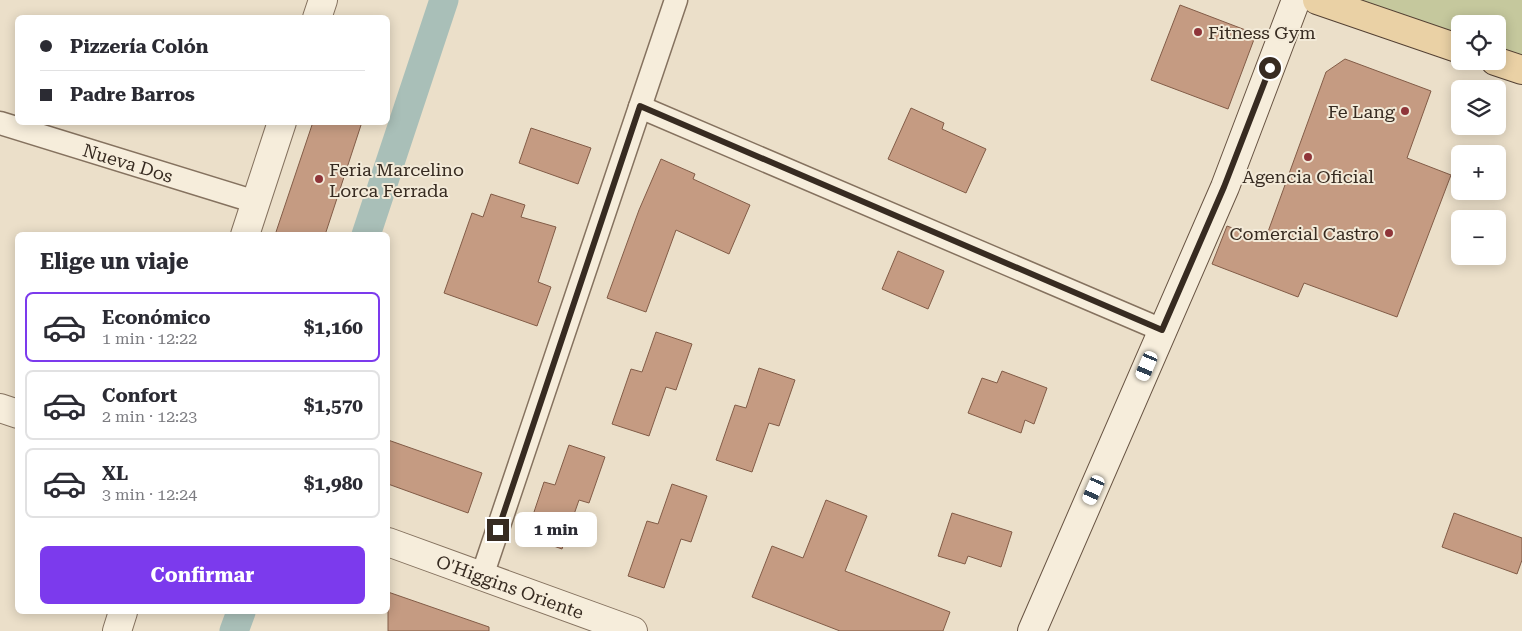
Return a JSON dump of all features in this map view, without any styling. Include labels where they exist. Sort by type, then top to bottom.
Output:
[{"type":"main road","points":[[318,15],[322,0]]},
{"type":"main road","points":[[1032,631],[1224,187],[1296,0]]},
{"type":"main road","points":[[1317,0],[1451,46]]},
{"type":"main road","points":[[1506,65],[1522,70]]},
{"type":"main road","points":[[246,232],[281,125]]},
{"type":"main road","points":[[0,408],[15,413]]},
{"type":"main road","name":"O'Higgins Oriente","points":[[390,543],[633,631]]},
{"type":"main road","points":[[117,631],[122,614]]},
{"type":"street","points":[[482,576],[676,0]]},
{"type":"street","points":[[640,106],[1162,330]]},
{"type":"street","name":"Nueva Dos","points":[[0,123],[256,202]]},
{"type":"green space","points":[[1362,0],[1522,0],[1522,56],[1506,51],[1506,15],[1451,15],[1451,31]]},
{"type":"building","points":[[1180,5],[1256,34],[1228,109],[1151,80]]},
{"type":"building","points":[[1345,59],[1431,91],[1407,158],[1451,175],[1397,317],[1304,283],[1298,297],[1212,264],[1227,226],[1265,240],[1326,72]]},
{"type":"building","points":[[911,108],[944,123],[942,129],[986,149],[966,193],[888,159]]},
{"type":"building","name":"Feria Marcelino Lorca Ferrada","points":[[312,125],[361,125],[326,232],[276,232]]},
{"type":"building","points":[[531,128],[591,148],[578,184],[519,163]]},
{"type":"building","points":[[661,159],[695,174],[693,179],[750,205],[729,254],[676,230],[646,312],[607,298],[639,210]]},
{"type":"building","points":[[491,194],[525,205],[521,217],[556,227],[538,282],[551,287],[537,326],[444,293],[472,213],[483,217]]},
{"type":"building","points":[[898,251],[944,271],[928,309],[882,289]]},
{"type":"building","points":[[656,332],[692,344],[676,390],[666,387],[649,436],[612,424],[631,369],[642,372]]},
{"type":"building","points":[[759,368],[795,380],[779,426],[769,423],[752,472],[716,460],[735,405],[746,408]]},
{"type":"building","points":[[1002,371],[1047,388],[1034,424],[1025,420],[1021,433],[968,413],[982,378],[997,383]]},
{"type":"building","points":[[390,441],[482,473],[468,513],[390,485]]},
{"type":"building","points":[[569,445],[605,457],[589,503],[579,500],[562,549],[526,536],[544,482],[555,485]]},
{"type":"building","points":[[672,484],[707,496],[691,542],[681,539],[664,588],[628,576],[647,521],[658,524]]},
{"type":"building","points":[[826,500],[867,516],[845,571],[950,612],[943,631],[840,631],[752,597],[772,546],[803,558]]},
{"type":"building","points":[[952,513],[1012,532],[1001,567],[968,556],[965,564],[938,556]]},
{"type":"building","points":[[1454,513],[1522,538],[1522,560],[1517,574],[1442,547]]},
{"type":"building","points":[[390,593],[489,627],[489,631],[388,631]]},
{"type":"waterway","points":[[367,232],[444,0]]},
{"type":"waterway","points":[[234,631],[240,614]]},
{"type":"place","name":"Fitness Gym","points":[[1198,32]]},
{"type":"place","name":"Fe Lang","points":[[1405,111]]},
{"type":"place","name":"Agencia Oficial","points":[[1308,157]]},
{"type":"place","name":"Feria Marcelino Lorca Ferrada","points":[[319,179]]},
{"type":"place","name":"Comercial Castro","points":[[1389,233]]},
{"type":"route","points":[[498,530],[640,106],[1162,330],[1224,187],[1270,68]]}]
